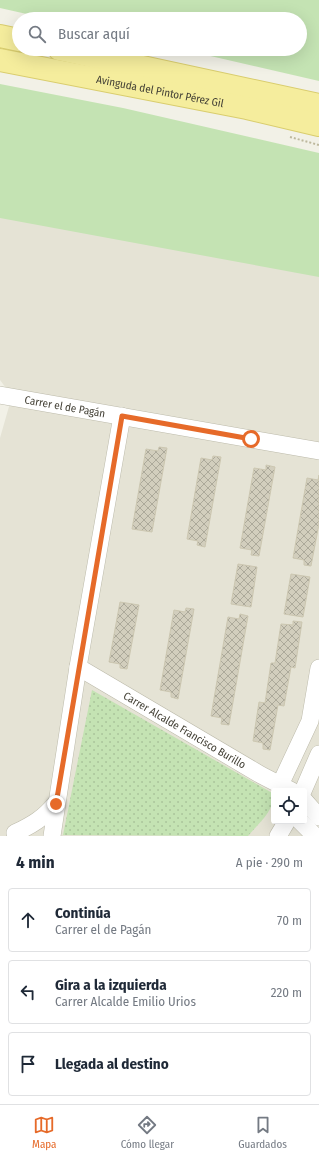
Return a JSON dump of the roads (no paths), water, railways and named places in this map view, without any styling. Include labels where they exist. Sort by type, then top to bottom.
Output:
[{"type":"main road","points":[[0,36],[12,39]]},
{"type":"main road","name":"Avinguda del Pintor Pérez Gil","points":[[92,56],[319,105]]},
{"type":"main road","name":"Avinguda del Pintor Pérez Gil","points":[[0,60],[247,108],[319,125]]},
{"type":"street","name":"Carrer el de Pagán","points":[[0,395],[319,451]]},
{"type":"street","points":[[52,836],[78,667],[122,416]]},
{"type":"street","name":"Carrer Alcalde Francisco Burillo","points":[[78,667],[286,788]]},
{"type":"street","points":[[286,788],[310,721],[319,668]]},
{"type":"street","points":[[304,788],[319,754]]},
{"type":"street","points":[[307,803],[319,817]]},
{"type":"street","points":[[12,835],[34,825],[56,804]]},
{"type":"street","points":[[278,836],[284,824]]},
{"type":"street","points":[[303,824],[315,836]]}]
